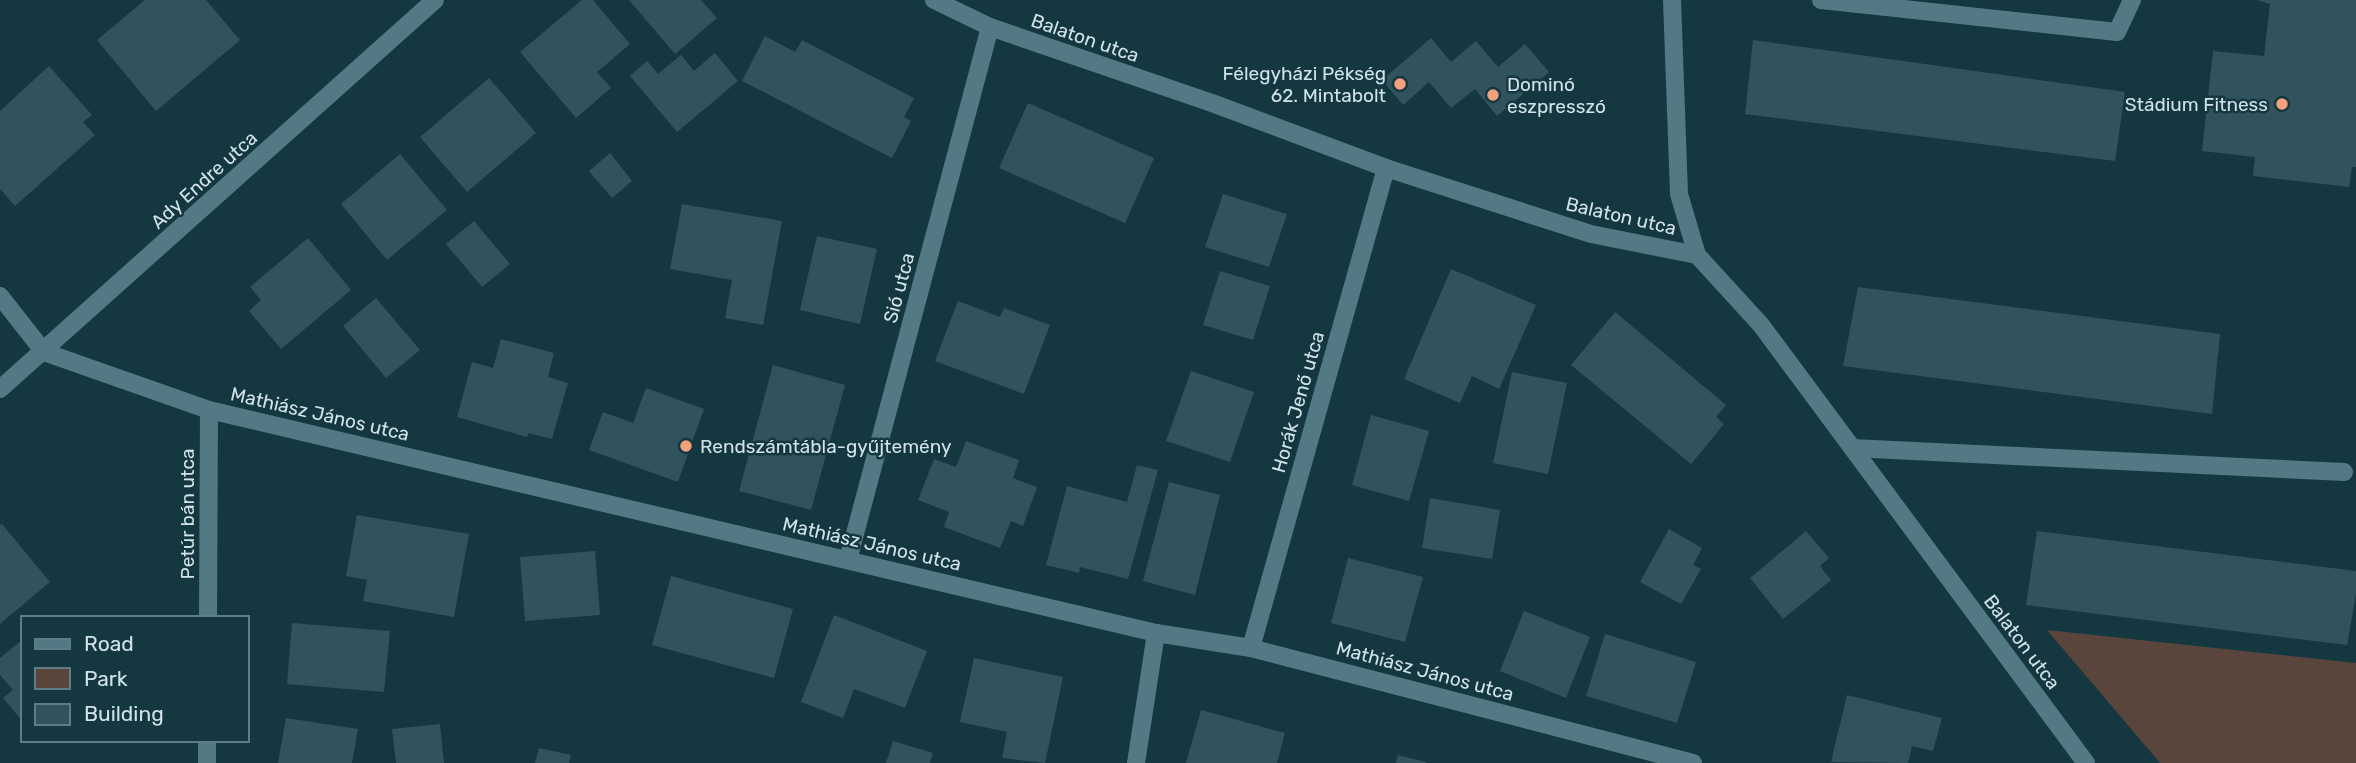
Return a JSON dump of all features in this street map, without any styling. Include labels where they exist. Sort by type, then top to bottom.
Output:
[{"type":"street","name":"Ady Endre utca","points":[[0,389],[435,0]]},
{"type":"street","name":"Balaton utca","points":[[934,0],[990,27],[1212,103],[1386,168],[1591,234],[1697,255],[1761,325],[2086,763]]},
{"type":"street","points":[[1672,0],[1679,194],[1697,255]]},
{"type":"street","points":[[1821,0],[2118,32],[2132,0]]},
{"type":"street","name":"Sió utca","points":[[848,560],[990,27]]},
{"type":"street","name":"Horák Jenő utca","points":[[1251,648],[1386,168]]},
{"type":"street","points":[[0,296],[44,352]]},
{"type":"street","name":"Mathiász János utca","points":[[44,352],[209,410],[1156,633],[1251,648],[1693,763]]},
{"type":"street","name":"Petúr bán utca","points":[[208,616],[209,410]]},
{"type":"street","points":[[1852,448],[2344,472]]},
{"type":"street","points":[[1136,763],[1156,633]]},
{"type":"street","points":[[207,742],[207,763]]},
{"type":"green space","points":[[2047,630],[2356,663],[2356,763],[2160,763]]},
{"type":"building","points":[[145,0],[206,0],[240,40],[156,111],[97,40]]},
{"type":"building","points":[[582,0],[593,0],[630,44],[597,72],[611,88],[576,118],[520,52]]},
{"type":"building","points":[[629,0],[701,0],[717,18],[675,54]]},
{"type":"building","name":"Stádium Fitness","points":[[2257,0],[2356,0],[2356,167],[2352,167],[2349,187],[2253,176],[2255,157],[2202,151],[2213,51],[2264,56],[2270,4]]},
{"type":"building","points":[[765,36],[795,52],[802,40],[914,98],[904,117],[911,121],[892,158],[742,81]]},
{"type":"building","points":[[1431,38],[1451,62],[1476,41],[1498,67],[1525,44],[1549,72],[1497,116],[1475,89],[1451,108],[1429,82],[1403,105],[1382,80]]},
{"type":"building","points":[[1753,40],[2125,92],[2115,161],[1745,114]]},
{"type":"building","points":[[715,53],[738,81],[677,132],[630,76],[647,61],[658,74],[681,55],[694,71]]},
{"type":"building","points":[[49,66],[92,115],[83,122],[95,135],[15,206],[0,189],[0,111]]},
{"type":"building","points":[[489,78],[536,133],[467,192],[420,137]]},
{"type":"building","points":[[1028,103],[1154,158],[1125,223],[999,168]]},
{"type":"building","points":[[610,153],[632,181],[612,198],[589,171]]},
{"type":"building","points":[[400,154],[447,210],[387,260],[341,204]]},
{"type":"building","points":[[1223,194],[1287,214],[1269,267],[1205,247]]},
{"type":"building","points":[[682,204],[782,221],[763,325],[725,318],[732,280],[670,269]]},
{"type":"building","points":[[474,221],[510,264],[482,287],[446,244]]},
{"type":"building","points":[[817,236],[877,249],[860,324],[800,310]]},
{"type":"building","points":[[308,238],[351,290],[281,349],[249,311],[261,300],[250,287]]},
{"type":"building","points":[[1451,269],[1536,305],[1499,389],[1472,376],[1460,403],[1404,379]]},
{"type":"building","points":[[1220,271],[1270,286],[1253,340],[1203,325]]},
{"type":"building","points":[[1858,287],[2220,334],[2212,414],[1843,366]]},
{"type":"building","points":[[376,298],[420,350],[386,378],[343,326]]},
{"type":"building","points":[[958,301],[1000,317],[1004,308],[1050,325],[1024,394],[935,361]]},
{"type":"building","points":[[1615,312],[1726,405],[1716,417],[1724,424],[1691,464],[1571,365]]},
{"type":"building","points":[[501,339],[554,353],[548,377],[568,383],[552,439],[528,433],[527,437],[457,417],[472,362],[493,368]]},
{"type":"building","points":[[773,365],[845,385],[811,510],[739,491]]},
{"type":"building","points":[[1191,371],[1254,392],[1230,462],[1166,441]]},
{"type":"building","points":[[1512,372],[1567,383],[1548,474],[1493,463]]},
{"type":"building","points":[[646,388],[704,409],[678,482],[589,450],[603,412],[633,423]]},
{"type":"building","points":[[1371,415],[1429,431],[1409,501],[1352,485]]},
{"type":"building","points":[[966,441],[1019,460],[1013,478],[1037,487],[1023,526],[1011,521],[1000,548],[944,527],[949,512],[918,500],[934,459],[956,467]]},
{"type":"building","points":[[1137,465],[1158,470],[1128,579],[1080,567],[1079,573],[1046,565],[1067,486],[1127,502]]},
{"type":"building","points":[[1169,482],[1220,495],[1195,595],[1143,581]]},
{"type":"building","points":[[1430,498],[1500,510],[1492,559],[1422,548]]},
{"type":"building","points":[[357,515],[469,534],[454,617],[363,601],[367,580],[346,576]]},
{"type":"building","points":[[2,524],[50,582],[0,624],[0,525]]},
{"type":"building","points":[[1669,529],[1702,548],[1693,565],[1701,569],[1681,604],[1640,582]]},
{"type":"building","points":[[1806,531],[1829,558],[1820,566],[1831,580],[1783,619],[1750,578]]},
{"type":"building","points":[[2037,531],[2356,571],[2356,594],[2347,645],[2026,605]]},
{"type":"building","points":[[595,551],[600,615],[525,621],[520,557]]},
{"type":"building","points":[[1348,558],[1423,577],[1405,642],[1331,623]]},
{"type":"building","points":[[671,576],[793,609],[774,678],[652,645]]},
{"type":"building","points":[[1524,611],[1590,637],[1566,698],[1500,671]]},
{"type":"building","points":[[834,615],[927,651],[905,708],[854,689],[843,718],[801,702]]},
{"type":"building","points":[[292,623],[390,631],[384,692],[287,684]]},
{"type":"building","points":[[1605,634],[1696,662],[1677,723],[1586,696]]},
{"type":"building","points":[[21,641],[21,720],[3,698],[13,690],[0,675],[0,658]]},
{"type":"building","points":[[974,658],[1063,677],[1045,763],[1002,758],[1007,732],[960,722]]},
{"type":"building","points":[[1847,695],[1942,718],[1933,751],[1912,746],[1908,763],[1831,762]]},
{"type":"building","points":[[1201,710],[1285,733],[1277,763],[1186,763]]},
{"type":"building","points":[[286,718],[358,729],[352,763],[278,763]]},
{"type":"building","points":[[440,724],[444,763],[396,763],[392,729]]},
{"type":"building","points":[[893,741],[933,753],[930,763],[886,763]]},
{"type":"building","points":[[539,748],[571,755],[569,763],[535,763]]},
{"type":"building","points":[[1398,755],[1426,762],[1426,763],[1396,763]]},
{"type":"place","name":"Félegyházi Pékség 62. Mintabolt","points":[[1400,84]]},
{"type":"place","name":"Dominó eszpresszó","points":[[1493,95]]},
{"type":"place","name":"Stádium Fitness","points":[[2282,104]]},
{"type":"place","name":"Rendszámtábla-gyűjtemény","points":[[686,446]]}]
